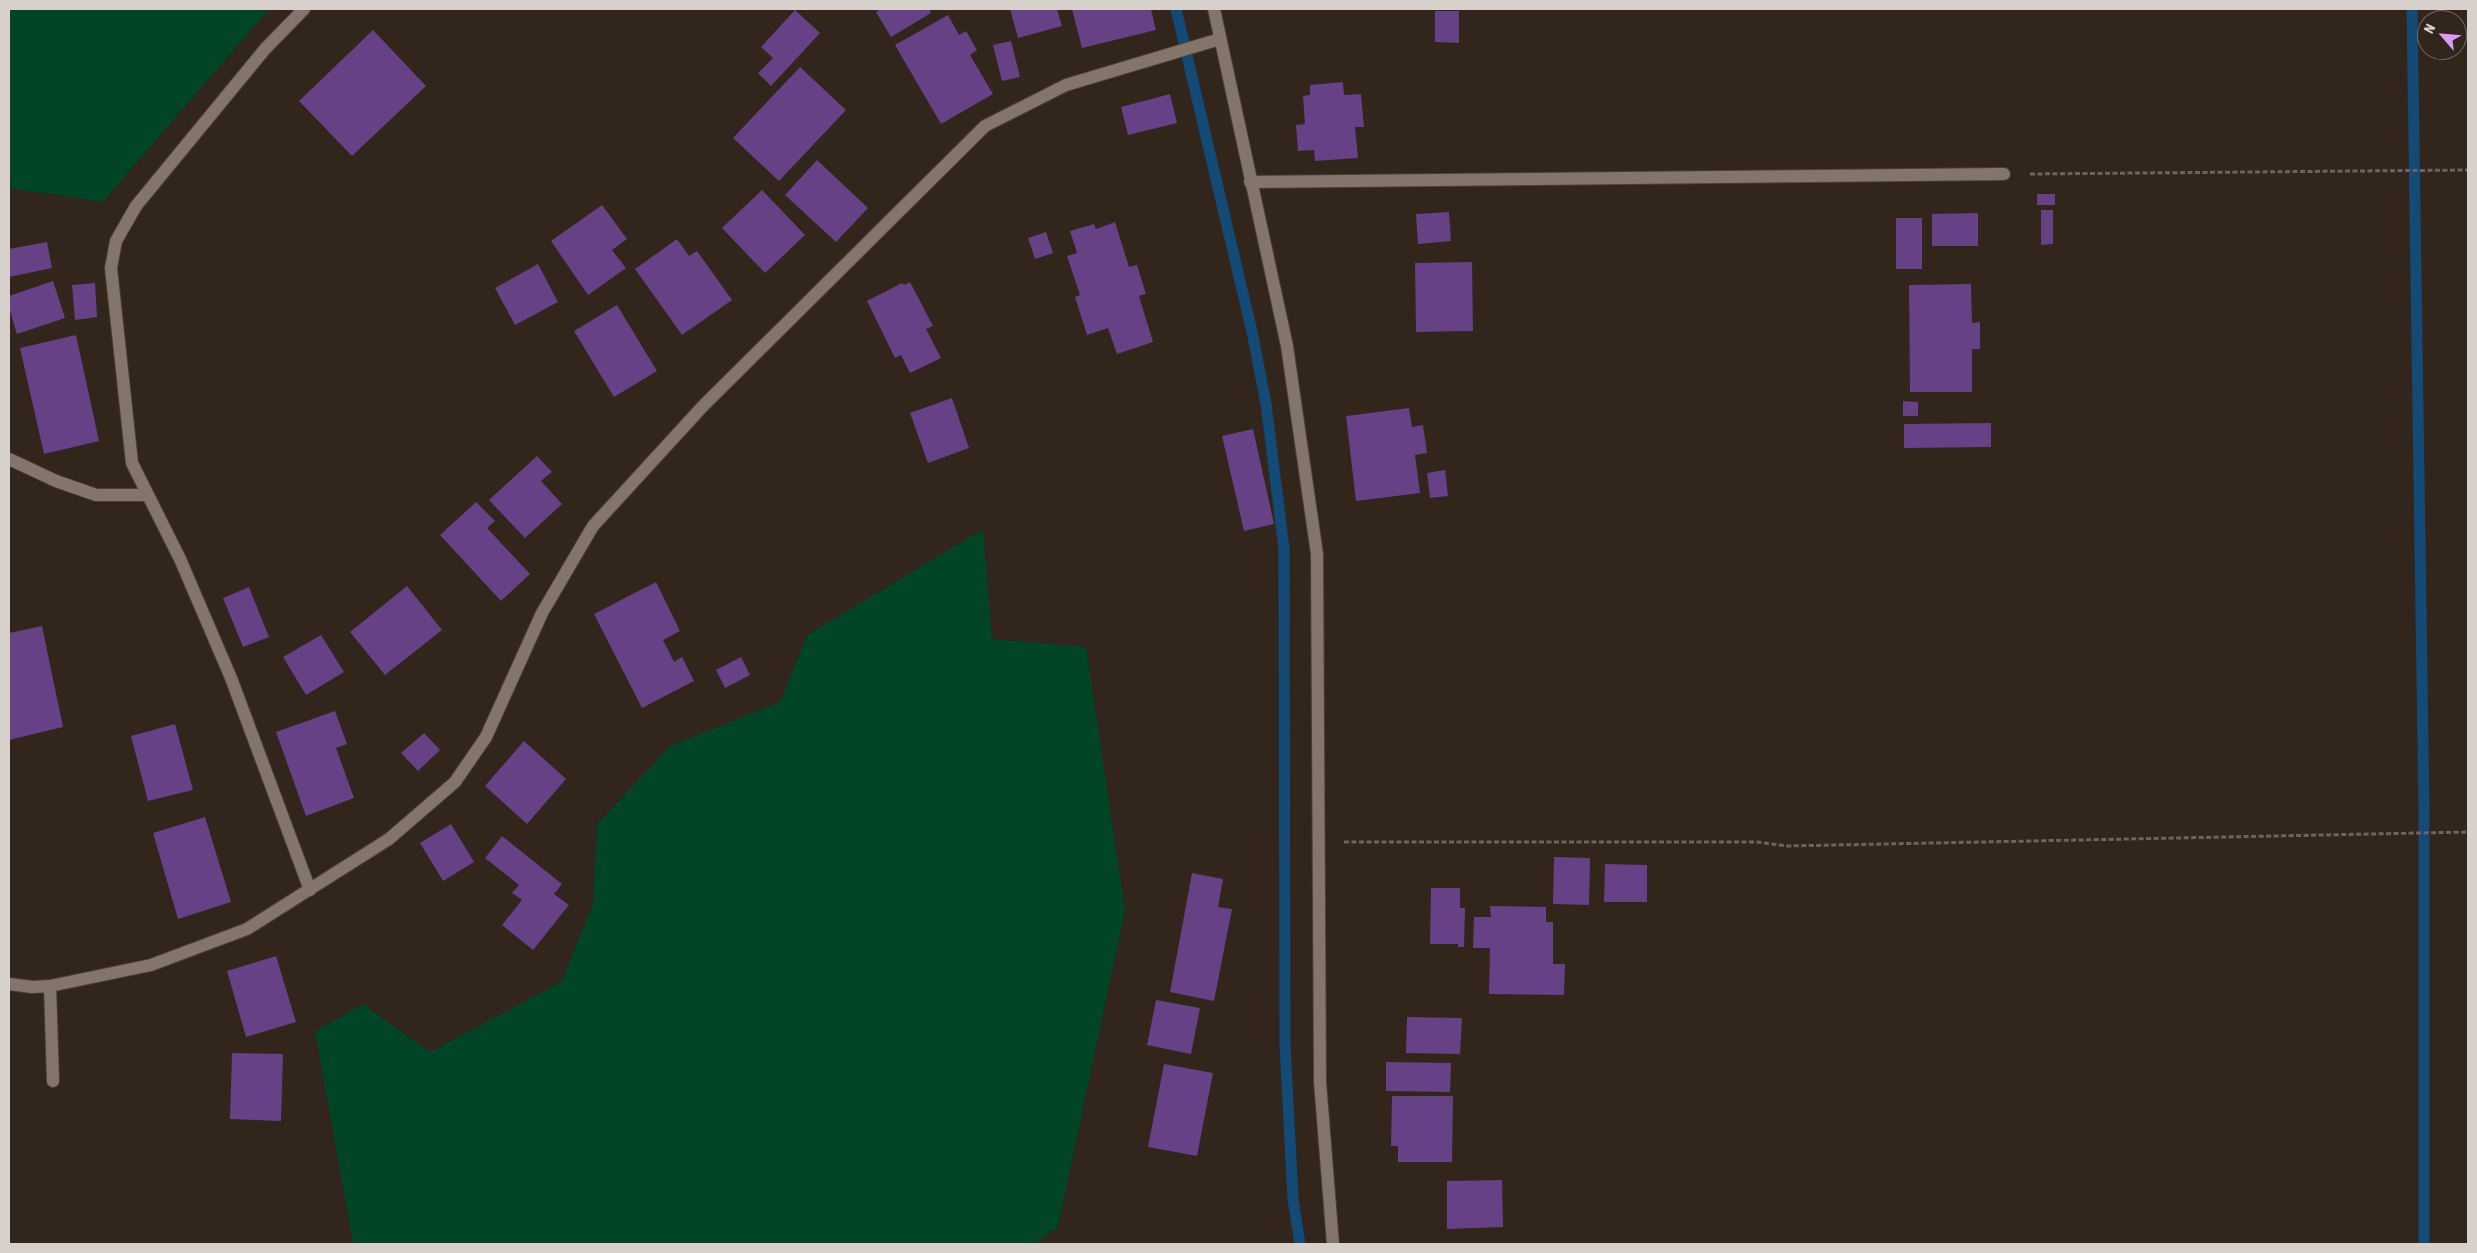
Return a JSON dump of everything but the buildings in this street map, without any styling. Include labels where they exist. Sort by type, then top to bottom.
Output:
[{"type":"street","points":[[304,9],[265,49],[136,206],[116,241],[111,268],[132,463],[146,495],[180,559],[230,678],[310,890]]},
{"type":"street","points":[[1214,9],[1287,346],[1317,554],[1320,1082],[1330,1227],[1333,1244]]},
{"type":"street","points":[[9,984],[32,987],[50,986],[151,965],[247,929],[389,839],[455,782],[486,737],[542,613],[593,526],[703,406],[985,126],[1066,85],[1220,39]]},
{"type":"street","points":[[1250,182],[2004,174]]},
{"type":"street","points":[[9,459],[56,481],[96,495],[146,495]]},
{"type":"street","points":[[50,986],[53,1081]]},
{"type":"path","points":[[2004,174],[2468,170]]},
{"type":"path","points":[[1320,842],[1757,842],[1787,846],[2468,832]]},
{"type":"green space","points":[[9,9],[269,9],[103,202],[9,188]]},
{"type":"green space","points":[[983,529],[992,639],[1086,647],[1125,910],[1058,1227],[1034,1244],[353,1244],[315,1031],[363,1004],[430,1052],[561,982],[593,904],[597,824],[670,746],[780,702],[807,635]]},
{"type":"waterway","points":[[1176,9],[1252,332],[1266,404],[1284,548],[1285,1046],[1293,1199],[1300,1244]]},
{"type":"waterway","points":[[2412,9],[2424,811],[2424,1244]]}]
